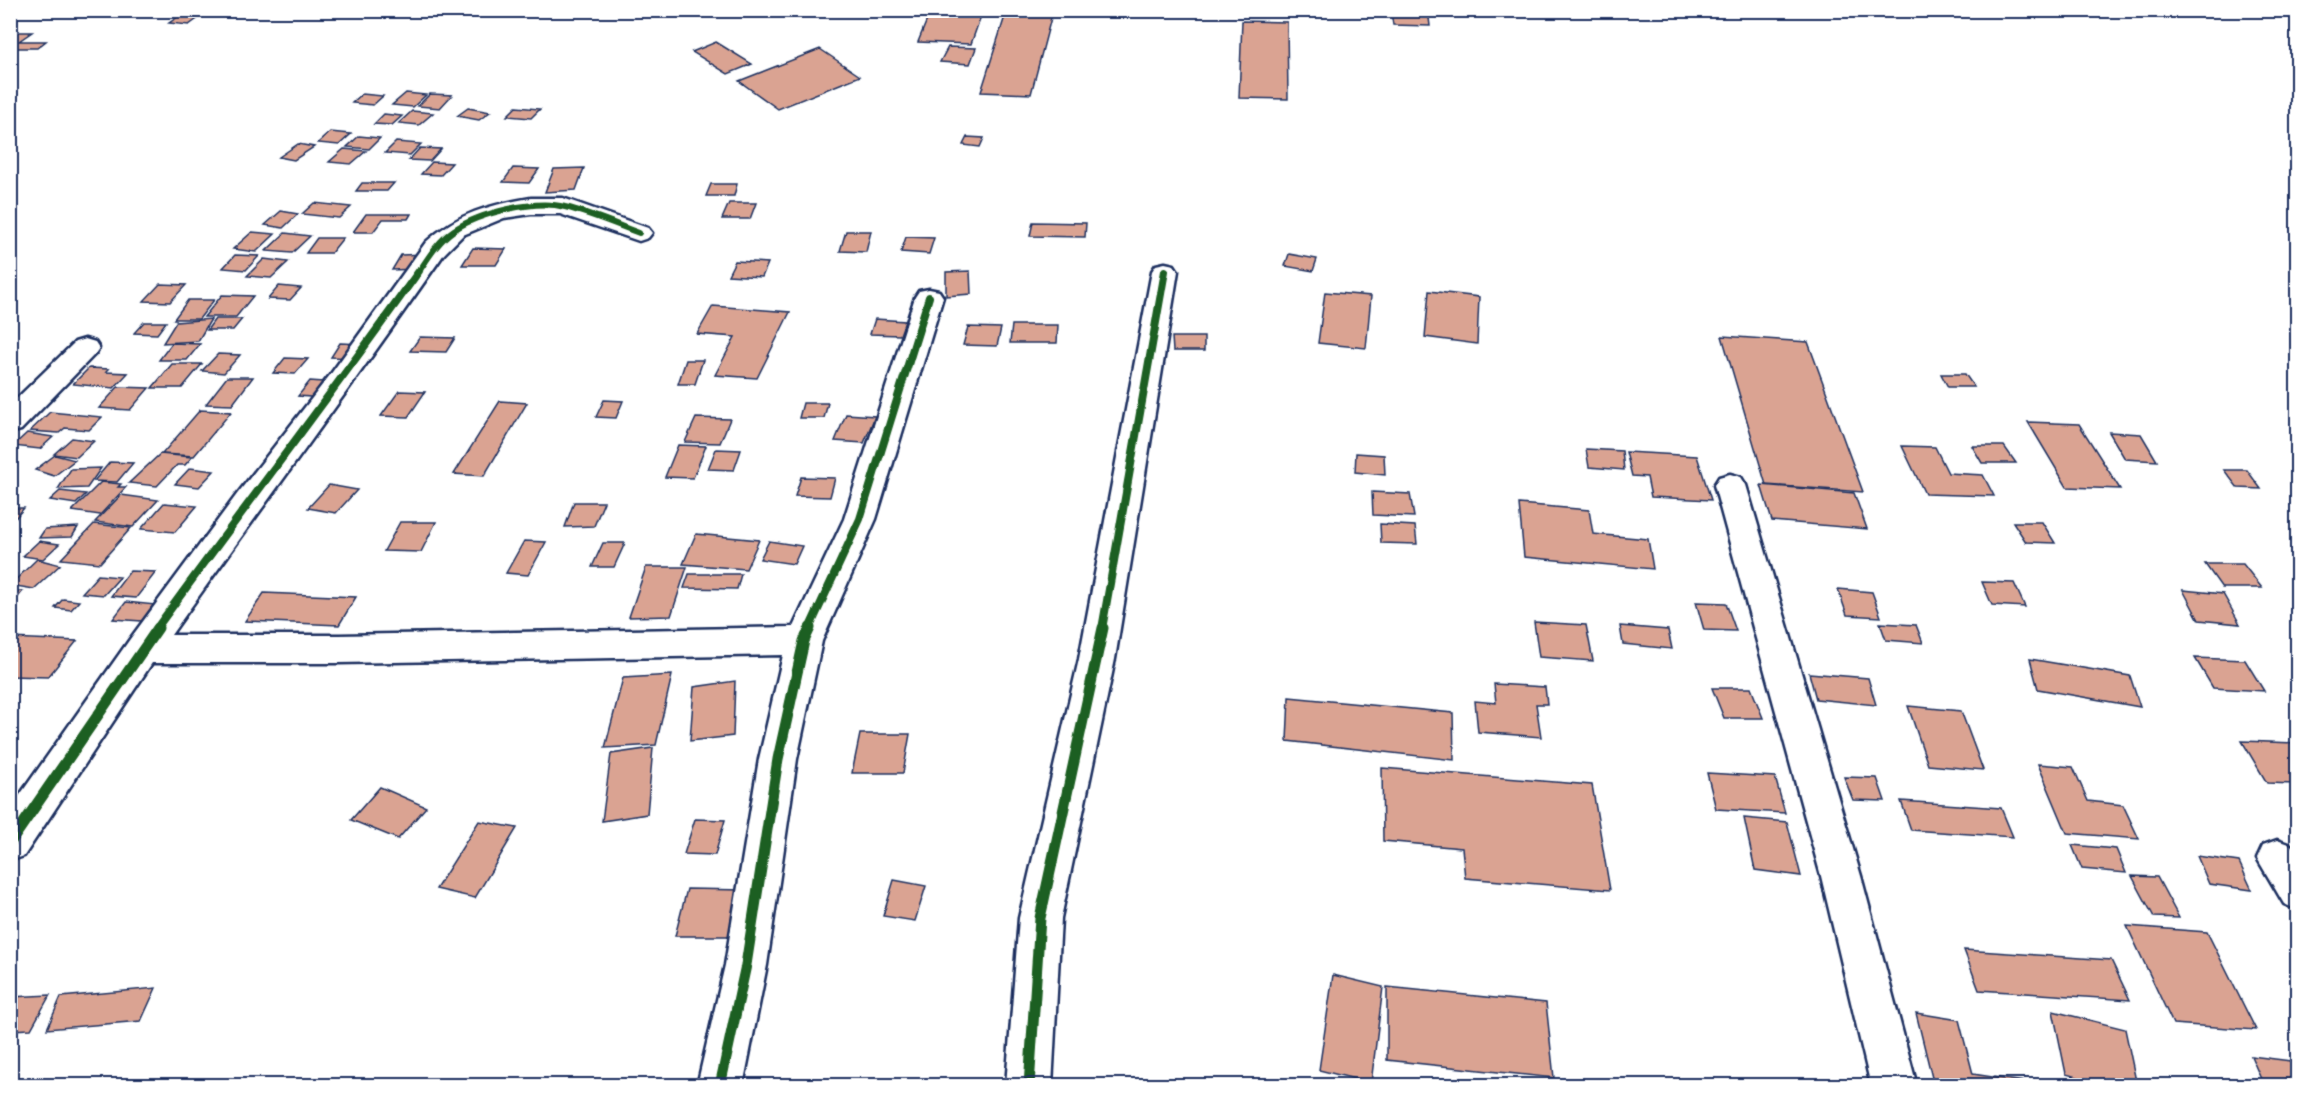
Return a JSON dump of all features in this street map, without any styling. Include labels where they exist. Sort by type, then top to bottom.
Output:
[{"type":"street","points":[[10,843],[142,649],[249,501],[340,382],[435,248],[454,230],[498,211],[531,206],[562,206],[639,233]]},
{"type":"street","points":[[1029,1086],[1040,918],[1097,659],[1165,271]]},
{"type":"street","points":[[720,1086],[746,965],[778,759],[804,641],[860,519],[928,297]]},
{"type":"street","points":[[10,423],[85,348]]},
{"type":"street","points":[[1731,484],[1841,876],[1894,1086]]},
{"type":"street","points":[[142,649],[339,649],[804,641]]},
{"type":"street","points":[[2277,858],[2298,891]]},
{"type":"building","points":[[931,10],[983,10],[971,44],[918,42]]},
{"type":"building","points":[[1048,10],[1102,10],[1101,17],[1058,16],[1059,12]]},
{"type":"building","points":[[1428,10],[1430,26],[1393,25],[1391,12]]},
{"type":"building","points":[[185,12],[204,14],[189,25],[169,23]]},
{"type":"building","points":[[1006,13],[1052,14],[1031,94],[981,92]]},
{"type":"building","points":[[1242,21],[1287,22],[1288,99],[1239,98]]},
{"type":"building","points":[[10,32],[32,32],[19,41],[46,41],[37,48],[10,48]]},
{"type":"building","points":[[716,42],[752,64],[728,74],[692,52]]},
{"type":"building","points":[[948,47],[976,48],[970,64],[940,62]]},
{"type":"building","points":[[820,49],[860,76],[778,109],[739,81]]},
{"type":"building","points":[[406,93],[426,95],[413,107],[392,105]]},
{"type":"building","points":[[362,94],[383,96],[373,105],[352,103]]},
{"type":"building","points":[[430,94],[452,95],[440,108],[418,106]]},
{"type":"building","points":[[516,107],[540,109],[531,118],[507,116]]},
{"type":"building","points":[[468,108],[490,112],[479,120],[457,116]]},
{"type":"building","points":[[412,111],[433,113],[419,125],[399,123]]},
{"type":"building","points":[[384,114],[402,116],[392,125],[374,124]]},
{"type":"building","points":[[330,132],[351,134],[339,145],[318,143]]},
{"type":"building","points":[[359,136],[380,138],[369,149],[347,147]]},
{"type":"building","points":[[967,137],[984,138],[980,147],[963,145]]},
{"type":"building","points":[[396,142],[421,144],[410,155],[385,153]]},
{"type":"building","points":[[298,144],[314,147],[294,160],[279,157]]},
{"type":"building","points":[[420,148],[441,149],[430,161],[409,160]]},
{"type":"building","points":[[344,149],[366,151],[351,164],[329,162]]},
{"type":"building","points":[[432,162],[452,163],[441,175],[421,174]]},
{"type":"building","points":[[513,168],[539,169],[529,183],[503,182]]},
{"type":"building","points":[[584,168],[576,190],[545,192],[554,169]]},
{"type":"building","points":[[362,183],[394,183],[387,191],[356,191]]},
{"type":"building","points":[[711,184],[737,184],[734,196],[706,196]]},
{"type":"building","points":[[314,203],[351,207],[339,218],[302,214]]},
{"type":"building","points":[[729,203],[756,203],[750,219],[722,219]]},
{"type":"building","points":[[281,211],[298,214],[283,228],[265,225]]},
{"type":"building","points":[[366,214],[411,214],[408,219],[383,219],[373,232],[353,232]]},
{"type":"building","points":[[1033,222],[1086,223],[1085,237],[1030,236]]},
{"type":"building","points":[[846,231],[871,231],[866,252],[840,251]]},
{"type":"building","points":[[252,232],[275,234],[256,252],[233,249]]},
{"type":"building","points":[[285,233],[310,236],[292,253],[266,251]]},
{"type":"building","points":[[906,237],[934,238],[929,254],[901,252]]},
{"type":"building","points":[[317,238],[343,238],[331,253],[306,253]]},
{"type":"building","points":[[473,248],[506,249],[496,265],[462,265]]},
{"type":"building","points":[[426,254],[417,269],[392,270],[401,255]]},
{"type":"building","points":[[1289,254],[1317,259],[1313,271],[1285,266]]},
{"type":"building","points":[[235,255],[259,256],[246,270],[223,268]]},
{"type":"building","points":[[264,259],[288,262],[271,278],[247,276]]},
{"type":"building","points":[[735,261],[768,263],[762,277],[728,275]]},
{"type":"building","points":[[970,271],[971,294],[946,296],[946,272]]},
{"type":"building","points":[[160,284],[186,285],[170,302],[144,301]]},
{"type":"building","points":[[279,286],[301,288],[290,300],[268,299]]},
{"type":"building","points":[[1429,291],[1479,297],[1477,344],[1425,337]]},
{"type":"building","points":[[1325,292],[1371,296],[1366,348],[1318,343]]},
{"type":"building","points":[[222,295],[253,296],[236,317],[204,317]]},
{"type":"building","points":[[188,300],[214,300],[199,319],[174,319]]},
{"type":"building","points":[[713,306],[790,312],[757,378],[715,375],[735,337],[697,334]]},
{"type":"building","points":[[211,319],[198,341],[163,343],[176,322]]},
{"type":"building","points":[[215,319],[242,319],[233,330],[207,330]]},
{"type":"building","points":[[875,319],[905,321],[900,335],[870,334]]},
{"type":"building","points":[[144,322],[166,322],[157,334],[134,333]]},
{"type":"building","points":[[1012,325],[1058,325],[1057,343],[1010,343]]},
{"type":"building","points":[[968,327],[1001,328],[997,346],[963,345]]},
{"type":"building","points":[[1722,336],[1808,342],[1863,492],[1766,485]]},
{"type":"building","points":[[420,337],[455,338],[446,352],[410,351]]},
{"type":"building","points":[[1172,337],[1204,337],[1204,351],[1173,351]]},
{"type":"building","points":[[172,343],[200,344],[187,360],[159,360]]},
{"type":"building","points":[[340,343],[362,344],[353,358],[331,357]]},
{"type":"building","points":[[218,354],[240,355],[224,373],[202,371]]},
{"type":"building","points":[[285,358],[308,359],[295,374],[273,373]]},
{"type":"building","points":[[686,360],[703,360],[695,384],[678,384]]},
{"type":"building","points":[[172,364],[202,364],[182,388],[152,388]]},
{"type":"building","points":[[89,368],[109,369],[106,372],[128,373],[114,388],[73,384]]},
{"type":"building","points":[[1941,374],[1965,374],[1974,387],[1948,387]]},
{"type":"building","points":[[227,377],[253,377],[232,405],[206,404]]},
{"type":"building","points":[[310,381],[336,383],[324,398],[298,396]]},
{"type":"building","points":[[118,387],[149,388],[130,410],[99,408]]},
{"type":"building","points":[[399,391],[425,392],[408,417],[381,416]]},
{"type":"building","points":[[604,400],[623,401],[616,418],[596,417]]},
{"type":"building","points":[[500,401],[527,403],[484,476],[454,474]]},
{"type":"building","points":[[803,403],[828,403],[824,418],[799,418]]},
{"type":"building","points":[[200,410],[231,412],[194,456],[162,454]]},
{"type":"building","points":[[50,412],[102,417],[89,430],[65,428],[59,433],[30,431]]},
{"type":"building","points":[[846,414],[875,416],[864,443],[835,441]]},
{"type":"building","points":[[696,418],[730,419],[720,443],[685,442]]},
{"type":"building","points":[[2028,422],[2079,424],[2120,489],[2067,487]]},
{"type":"building","points":[[2109,432],[2141,434],[2157,461],[2125,459]]},
{"type":"building","points":[[27,433],[53,437],[40,449],[13,446]]},
{"type":"building","points":[[72,438],[94,441],[77,457],[54,454]]},
{"type":"building","points":[[678,445],[706,446],[693,478],[665,477]]},
{"type":"building","points":[[1902,446],[1935,447],[1948,473],[1983,475],[1994,496],[1925,494]]},
{"type":"building","points":[[1972,446],[2004,446],[2016,463],[1982,463]]},
{"type":"building","points":[[716,449],[741,450],[734,470],[708,469]]},
{"type":"building","points":[[1586,449],[1622,451],[1624,470],[1589,467]]},
{"type":"building","points":[[1626,452],[1697,456],[1711,500],[1651,497],[1647,477],[1632,476]]},
{"type":"building","points":[[1356,453],[1384,455],[1385,475],[1355,472]]},
{"type":"building","points":[[160,454],[192,457],[185,465],[177,465],[157,486],[129,483]]},
{"type":"building","points":[[55,455],[75,460],[54,476],[35,470]]},
{"type":"building","points":[[110,462],[133,463],[117,482],[94,481]]},
{"type":"building","points":[[101,468],[87,488],[58,489],[71,469]]},
{"type":"building","points":[[190,468],[214,471],[199,487],[175,484]]},
{"type":"building","points":[[2224,470],[2247,470],[2261,489],[2238,488]]},
{"type":"building","points":[[801,477],[835,478],[830,497],[795,496]]},
{"type":"building","points":[[101,482],[121,484],[118,487],[126,487],[100,515],[72,511]]},
{"type":"building","points":[[329,485],[357,490],[336,513],[308,508]]},
{"type":"building","points":[[1761,485],[1854,493],[1867,529],[1772,521]]},
{"type":"building","points":[[60,491],[86,494],[76,504],[50,500]]},
{"type":"building","points":[[1372,492],[1410,494],[1414,517],[1373,515]]},
{"type":"building","points":[[121,495],[158,500],[133,527],[95,522]]},
{"type":"building","points":[[574,502],[604,502],[594,526],[565,527]]},
{"type":"building","points":[[164,503],[197,506],[175,532],[141,529]]},
{"type":"building","points":[[1519,504],[1589,510],[1593,534],[1648,539],[1653,569],[1524,557]]},
{"type":"building","points":[[10,508],[24,508],[11,523],[10,523]]},
{"type":"building","points":[[400,522],[436,522],[421,552],[384,551]]},
{"type":"building","points":[[2013,522],[2042,522],[2055,543],[2026,542]]},
{"type":"building","points":[[94,524],[131,528],[100,563],[61,559]]},
{"type":"building","points":[[1380,524],[1415,526],[1417,544],[1381,543]]},
{"type":"building","points":[[78,527],[72,537],[39,538],[45,529]]},
{"type":"building","points":[[696,534],[759,540],[746,569],[683,564]]},
{"type":"building","points":[[39,541],[59,544],[43,559],[23,556]]},
{"type":"building","points":[[524,541],[546,542],[528,575],[506,573]]},
{"type":"building","points":[[769,541],[802,546],[794,564],[760,559]]},
{"type":"building","points":[[603,543],[625,543],[614,567],[592,567]]},
{"type":"building","points":[[37,559],[60,565],[34,589],[10,585]]},
{"type":"building","points":[[2205,564],[2243,564],[2262,588],[2222,588]]},
{"type":"building","points":[[646,567],[687,567],[671,616],[629,617]]},
{"type":"building","points":[[130,571],[156,572],[136,598],[111,596]]},
{"type":"building","points":[[689,574],[741,574],[737,589],[684,588]]},
{"type":"building","points":[[98,575],[120,577],[104,595],[82,593]]},
{"type":"building","points":[[1982,582],[2014,583],[2025,607],[1992,605]]},
{"type":"building","points":[[1838,589],[1872,592],[1881,617],[1847,615]]},
{"type":"building","points":[[2183,590],[2223,594],[2240,624],[2199,620]]},
{"type":"building","points":[[10,591],[23,591],[10,607]]},
{"type":"building","points":[[264,593],[356,597],[339,625],[245,621]]},
{"type":"building","points":[[63,599],[79,601],[71,610],[55,608]]},
{"type":"building","points":[[126,602],[156,605],[142,621],[113,619]]},
{"type":"building","points":[[1696,602],[1726,603],[1736,631],[1704,630]]},
{"type":"building","points":[[1534,622],[1586,625],[1593,661],[1539,657]]},
{"type":"building","points":[[1880,623],[1916,625],[1923,643],[1886,640]]},
{"type":"building","points":[[1620,626],[1668,630],[1672,649],[1623,644]]},
{"type":"building","points":[[10,638],[77,641],[48,677],[10,676]]},
{"type":"building","points":[[2195,658],[2245,660],[2264,691],[2213,688]]},
{"type":"building","points":[[2030,659],[2130,676],[2140,707],[2038,689]]},
{"type":"building","points":[[1809,673],[1868,678],[1876,705],[1816,699]]},
{"type":"building","points":[[672,675],[656,745],[605,748],[623,678]]},
{"type":"building","points":[[735,681],[733,736],[690,741],[694,687]]},
{"type":"building","points":[[1494,684],[1545,687],[1547,704],[1536,704],[1541,737],[1478,732],[1475,701],[1496,703]]},
{"type":"building","points":[[1712,688],[1751,688],[1763,718],[1724,718]]},
{"type":"building","points":[[1289,697],[1453,713],[1454,760],[1287,741]]},
{"type":"building","points":[[1908,706],[1961,711],[1983,770],[1928,765]]},
{"type":"building","points":[[860,734],[910,734],[903,773],[852,773]]},
{"type":"building","points":[[2242,741],[2298,743],[2298,784],[2267,783]]},
{"type":"building","points":[[653,748],[647,814],[602,821],[611,754]]},
{"type":"building","points":[[2038,764],[2073,767],[2088,801],[2123,805],[2139,839],[2067,833]]},
{"type":"building","points":[[1382,768],[1592,785],[1610,890],[1465,878],[1462,848],[1383,841]]},
{"type":"building","points":[[1707,773],[1775,777],[1785,813],[1716,809]]},
{"type":"building","points":[[1844,777],[1877,778],[1885,801],[1853,800]]},
{"type":"building","points":[[380,787],[426,807],[398,839],[351,820]]},
{"type":"building","points":[[1901,801],[2001,808],[2013,837],[1911,830]]},
{"type":"building","points":[[1744,818],[1787,822],[1801,876],[1755,870]]},
{"type":"building","points":[[695,819],[725,820],[715,855],[684,854]]},
{"type":"building","points":[[479,821],[517,828],[475,898],[436,889]]},
{"type":"building","points":[[2072,845],[2116,849],[2126,873],[2082,869]]},
{"type":"building","points":[[2197,856],[2239,862],[2252,890],[2209,884]]},
{"type":"building","points":[[2132,876],[2157,877],[2179,918],[2154,917]]},
{"type":"building","points":[[894,880],[926,886],[915,921],[883,916]]},
{"type":"building","points":[[687,889],[745,890],[733,936],[675,936]]},
{"type":"building","points":[[2127,926],[2207,932],[2256,1030],[2173,1024]]},
{"type":"building","points":[[1964,950],[2111,960],[2130,1000],[1979,990]]},
{"type":"building","points":[[1333,975],[1383,987],[1371,1083],[1319,1070]]},
{"type":"building","points":[[1387,987],[1546,1003],[1554,1078],[1387,1060]]},
{"type":"building","points":[[156,988],[141,1021],[47,1029],[61,997]]},
{"type":"building","points":[[50,995],[31,1029],[10,1030],[10,997]]},
{"type":"building","points":[[2053,1011],[2125,1029],[2137,1086],[2109,1086],[2066,1074]]},
{"type":"building","points":[[1916,1013],[1959,1020],[1973,1074],[2050,1086],[1934,1086]]},
{"type":"building","points":[[2251,1056],[2298,1062],[2298,1086],[2264,1086]]},
{"type":"cycle path","points":[[10,843],[142,649],[249,501],[340,382],[435,248],[454,230],[498,211],[531,206],[563,206],[639,233]]},
{"type":"cycle path","points":[[1029,1086],[1040,918],[1097,659],[1165,271]]},
{"type":"cycle path","points":[[720,1086],[746,965],[778,759],[804,641],[860,519],[929,297]]}]
